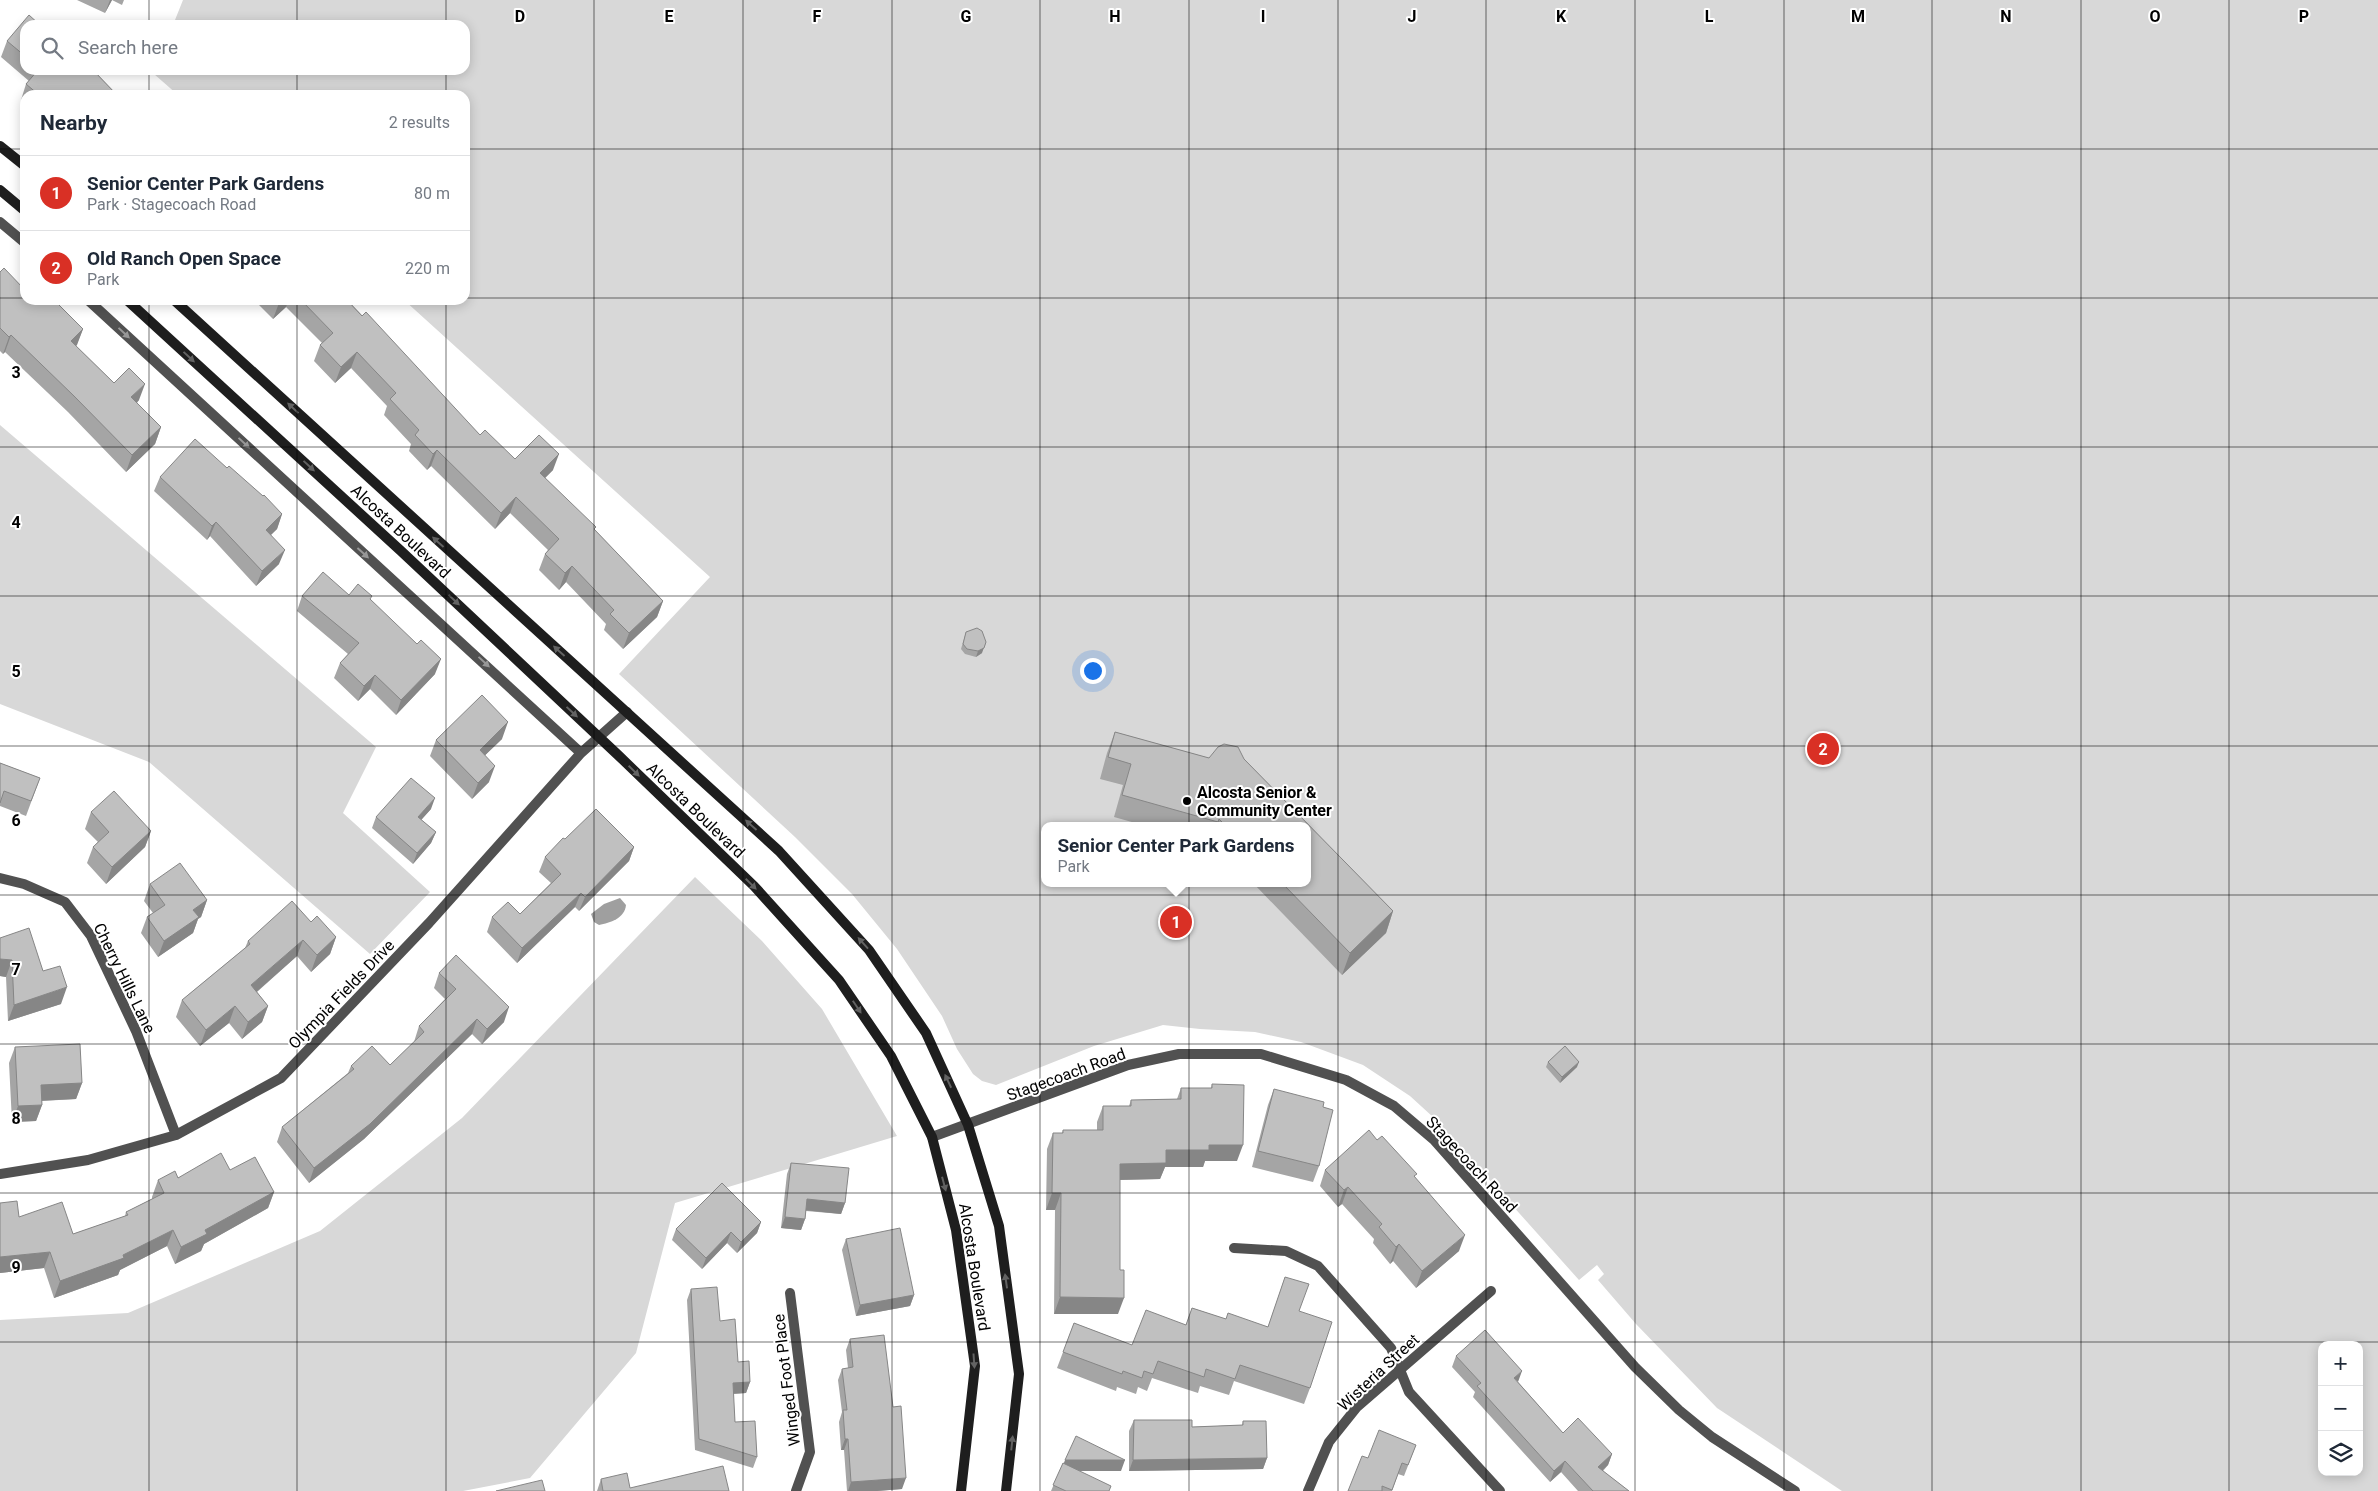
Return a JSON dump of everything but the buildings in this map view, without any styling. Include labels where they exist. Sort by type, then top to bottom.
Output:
[{"type":"main road","points":[[0,146],[20,162]]},
{"type":"main road","points":[[0,190],[20,207]]},
{"type":"main road","name":"Alcosta Boulevard","points":[[132,305],[394,544],[754,886],[839,980],[891,1056],[932,1137],[956,1230],[975,1366],[961,1491]]},
{"type":"main road","name":"Alcosta Boulevard","points":[[179,305],[779,851],[869,950],[926,1033],[968,1125],[999,1226],[1019,1374],[1006,1491]]},
{"type":"street","points":[[0,222],[20,239]]},
{"type":"street","points":[[93,305],[581,753]]},
{"type":"street","name":"Olympia Fields Drive","points":[[0,1174],[88,1160],[176,1135],[281,1078],[429,923],[581,753],[627,712]]},
{"type":"street","name":"Cherry Hills Lane","points":[[0,878],[24,884],[65,902],[91,936],[136,1030],[176,1135]]},
{"type":"street","name":"Stagecoach Road","points":[[932,1137],[1128,1066],[1179,1054],[1261,1054],[1346,1080],[1394,1106],[1434,1140],[1635,1367],[1679,1410],[1712,1437],[1795,1491]]},
{"type":"street","points":[[1234,1248],[1286,1250],[1318,1266],[1391,1348],[1409,1392],[1500,1491]]},
{"type":"street","name":"Wisteria Street","points":[[1308,1491],[1330,1442],[1357,1408],[1491,1291]]},
{"type":"street","name":"Winged Foot Place","points":[[790,1293],[810,1452],[796,1491]]},
{"type":"shaded area","points":[[183,0],[2378,0],[2378,1491],[1842,1491],[1717,1408],[1636,1324],[1598,1280],[1604,1274],[1597,1265],[1579,1280],[1433,1117],[1410,1096],[1363,1065],[1301,1042],[1255,1032],[1163,1025],[1094,1046],[996,1085],[982,1081],[973,1074],[957,1049],[942,1016],[897,949],[852,894],[795,837],[619,674],[710,577],[410,305],[470,305],[470,90],[172,90],[155,75],[470,75],[470,20],[175,20]]},
{"type":"shaded area","points":[[0,425],[376,747],[343,813],[430,892],[370,954],[149,762],[0,704]]},
{"type":"shaded area","points":[[695,877],[762,941],[822,1009],[897,1136],[675,1203],[636,1353],[530,1478],[463,1491],[0,1491],[0,1320],[128,1313],[320,1231],[462,1118]]},
{"type":"shaded area","points":[[620,898],[626,905],[620,917],[599,925],[594,922],[591,914],[604,904]]},
{"type":"place","name":"Old Ranch Open Space","points":[[1823,749]]},
{"type":"place","name":"Alcosta Senior & Community Center","points":[[1187,801]]},
{"type":"place","name":"Senior Center Park Gardens","points":[[1176,922]]}]
